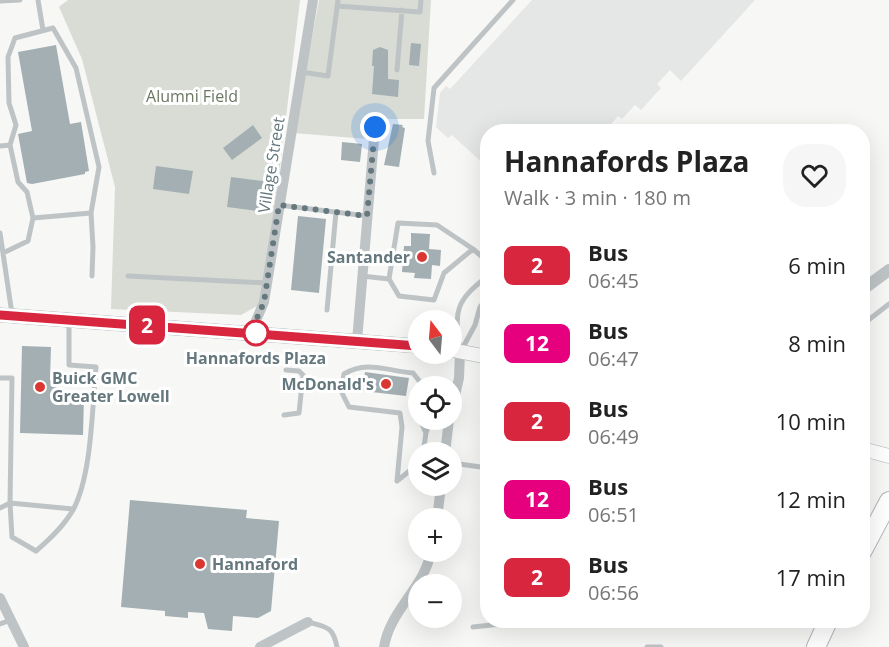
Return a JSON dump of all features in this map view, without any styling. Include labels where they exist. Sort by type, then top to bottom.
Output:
[{"type":"highway","points":[[870,537],[889,501]]},
{"type":"highway","points":[[817,645],[823,628]]},
{"type":"main road","points":[[6,315],[408,345]]},
{"type":"main road","points":[[462,352],[480,356]]},
{"type":"main road","points":[[870,451],[889,456]]},
{"type":"street","name":"Village Street","points":[[251,332],[264,302],[313,0]]},
{"type":"street","points":[[357,341],[375,127]]},
{"type":"street","points":[[870,284],[889,270]]},
{"type":"street","points":[[384,647],[395,616],[421,581],[428,562]]},
{"type":"street","points":[[0,598],[5,622],[24,647]]},
{"type":"street","points":[[260,647],[308,622]]},
{"type":"lane","points":[[0,1],[20,0]]},
{"type":"lane","points":[[38,0],[43,30]]},
{"type":"lane","points":[[301,72],[328,76],[338,3],[420,12],[421,0]]},
{"type":"lane","points":[[434,173],[429,141],[434,88],[513,0]]},
{"type":"lane","points":[[397,70],[402,10]]},
{"type":"lane","points":[[3,253],[28,241],[33,218],[27,192],[18,182],[10,145],[16,125],[9,103],[8,57],[15,38],[53,28],[76,68],[99,168],[91,213],[92,276]]},
{"type":"lane","points":[[0,146],[10,145]]},
{"type":"lane","points":[[279,205],[367,216]]},
{"type":"lane","points":[[327,310],[336,212]]},
{"type":"lane","points":[[33,218],[91,213]]},
{"type":"lane","points":[[473,249],[444,273],[434,300],[399,296],[389,279],[399,223],[437,225],[473,249],[480,255]]},
{"type":"lane","points":[[0,233],[6,315]]},
{"type":"lane","points":[[128,276],[267,283]]},
{"type":"lane","points":[[362,276],[389,279]]},
{"type":"lane","points":[[459,310],[469,290],[480,282]]},
{"type":"lane","points":[[870,319],[889,304]]},
{"type":"lane","points":[[462,343],[475,325],[480,306]]},
{"type":"lane","points":[[0,378],[12,378],[10,503],[12,537],[36,551],[56,534],[73,509],[85,480],[96,367],[69,365],[69,319]]},
{"type":"lane","points":[[408,472],[397,481],[402,427],[400,413],[348,407],[341,391],[344,374],[355,367],[369,366],[412,373],[415,376]]},
{"type":"lane","points":[[284,415],[299,413],[303,375],[299,371],[286,370]]},
{"type":"lane","points":[[425,442],[427,430]]},
{"type":"lane","points":[[462,464],[480,467]]},
{"type":"lane","points":[[0,508],[10,503],[73,509]]},
{"type":"lane","points":[[308,622],[329,628],[335,636],[337,647]]},
{"type":"lane","points":[[473,627],[480,626]]},
{"type":"lane","points":[[647,647],[661,647]]},
{"type":"shaded area","points":[[532,0],[755,0],[681,81],[670,70],[657,84],[661,88],[641,110],[635,105],[622,119],[618,116],[611,124],[480,124],[480,161],[452,135],[448,138],[436,127],[440,93],[446,86],[450,89]]},
{"type":"green space","name":"Alumni Field","points":[[68,0],[300,0],[264,302],[241,315],[111,309],[115,187],[82,59],[59,7]]},
{"type":"green space","points":[[319,0],[431,0],[424,119],[375,119],[367,139],[294,133]]},
{"type":"building","points":[[411,43],[421,44],[419,66],[409,65]]},
{"type":"building","points":[[56,45],[70,124],[81,122],[89,171],[85,174],[32,184],[27,183],[18,134],[32,131],[18,52]]},
{"type":"building","points":[[380,47],[388,50],[388,79],[399,80],[398,97],[372,94],[373,50]]},
{"type":"building","points":[[393,124],[403,125],[402,127],[405,128],[399,167],[384,165]]},
{"type":"building","points":[[253,125],[262,138],[232,160],[223,148]]},
{"type":"building","points":[[342,142],[362,144],[360,162],[341,160]]},
{"type":"building","points":[[156,166],[193,171],[189,194],[153,189]]},
{"type":"building","points":[[231,177],[263,181],[259,211],[227,207]]},
{"type":"building","points":[[298,216],[326,219],[319,293],[291,290]]},
{"type":"building","name":"Santander","points":[[411,233],[430,234],[429,249],[441,250],[440,266],[432,265],[431,279],[414,278],[415,273],[402,272],[404,246],[411,246]]},
{"type":"building","name":"Buick GMC Greater Lowell","points":[[22,346],[51,347],[50,380],[59,380],[59,394],[84,395],[83,435],[20,433]]},
{"type":"building","name":"McDonald's","points":[[365,372],[408,378],[406,396],[363,391]]},
{"type":"building","name":"Hannaford","points":[[130,500],[247,510],[246,518],[279,521],[271,611],[258,618],[233,616],[232,631],[208,629],[204,613],[188,612],[188,618],[165,616],[165,611],[121,607]]},
{"type":"bus line","name":"2","points":[[0,315],[408,345]]},
{"type":"place","name":"Santander","points":[[422,257]]},
{"type":"place","name":"Hannafords Plaza","points":[[256,333]]},
{"type":"place","name":"McDonald's","points":[[386,384]]},
{"type":"place","name":"Buick GMC Greater Lowell","points":[[40,387]]},
{"type":"place","name":"Hannaford","points":[[200,564]]},
{"type":"route","points":[[256,333],[251,332],[264,302],[279,205],[367,216],[375,127]]}]
